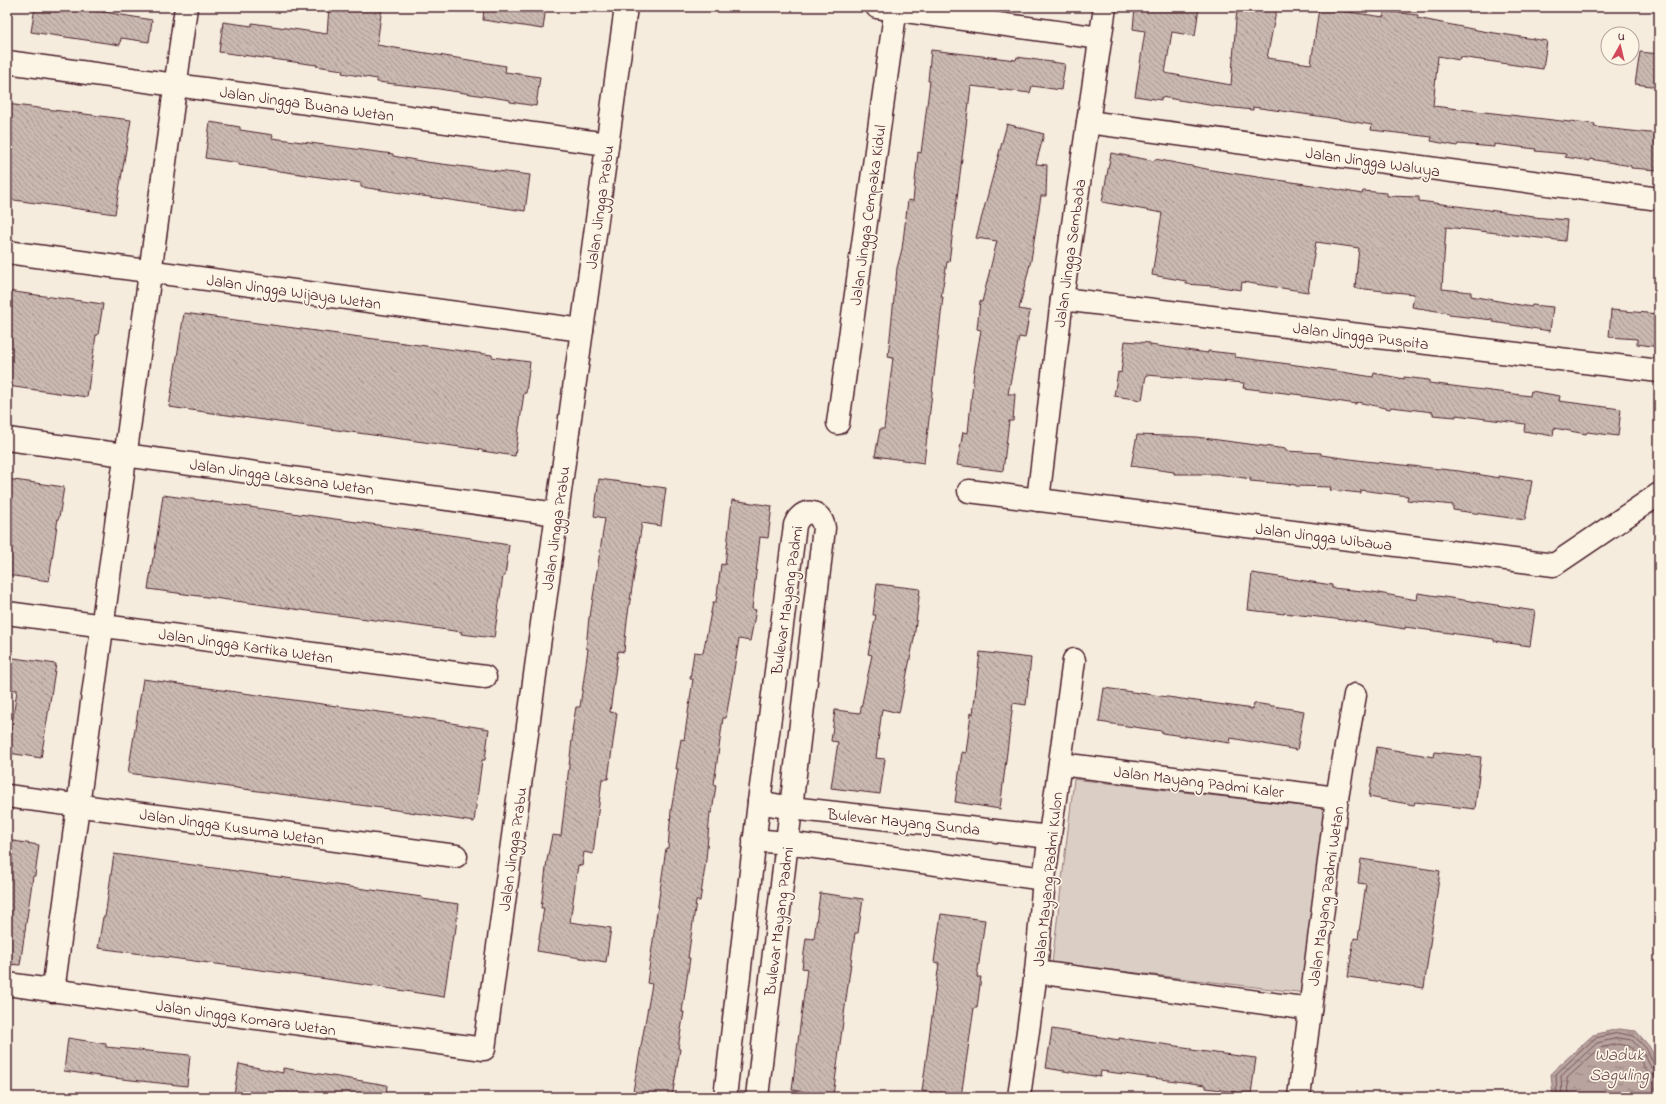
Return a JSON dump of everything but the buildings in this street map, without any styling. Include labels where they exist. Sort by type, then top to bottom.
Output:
[{"type":"street","points":[[53,991],[186,7]]},
{"type":"street","name":"Jalan Jingga Prabu","points":[[484,1049],[626,7]]},
{"type":"street","name":"Jalan Jingga Sembada","points":[[1038,500],[1062,299],[1105,7]]},
{"type":"street","points":[[889,8],[1100,38]]},
{"type":"street","name":"Jalan Jingga Cempaka Kidul","points":[[838,423],[889,8]]},
{"type":"street","name":"Jalan Jingga Buana Wetan","points":[[7,62],[607,144]]},
{"type":"street","name":"Jalan Jingga Waluya","points":[[1088,122],[1659,200]]},
{"type":"street","name":"Jalan Jingga Wijaya Wetan","points":[[7,252],[582,330]]},
{"type":"street","name":"Jalan Jingga Puspita","points":[[1062,299],[1659,371]]},
{"type":"street","name":"Jalan Jingga Laksana Wetan","points":[[7,439],[557,514]]},
{"type":"street","name":"Jalan Jingga Wibawa","points":[[969,491],[1554,565],[1659,494]]},
{"type":"street","name":"Bulevar Mayang Padmi","points":[[725,1097],[754,840],[795,525],[798,518],[804,513],[811,512],[818,515],[823,521],[824,528],[757,1097]]},
{"type":"street","name":"Jalan Jingga Kartika Wetan","points":[[7,613],[485,677]]},
{"type":"street","name":"Jalan Mayang Padmi Kulon","points":[[1020,1097],[1036,972],[1044,879],[1074,660]]},
{"type":"street","name":"Jalan Mayang Padmi Wetan","points":[[1299,1097],[1337,798],[1355,695]]},
{"type":"street","name":"Jalan Mayang Padmi Kaler","points":[[1060,764],[1337,798]]},
{"type":"street","name":"Jalan Jingga Kusuma Wetan","points":[[7,796],[456,856]]},
{"type":"street","name":"Bulevar Mayang Sunda","points":[[759,802],[791,808],[1050,837]]},
{"type":"street","points":[[754,840],[787,843],[1044,879]]},
{"type":"street","points":[[1036,972],[1310,1009]]},
{"type":"street","name":"Jalan Jingga Komara Wetan","points":[[7,984],[484,1049]]},
{"type":"shaded area","points":[[1074,779],[1327,809],[1306,993],[1052,963]]},
{"type":"water","name":"Waduk Saguling","points":[[1618,1029],[1636,1031],[1649,1046],[1659,1064],[1659,1097],[1553,1097],[1551,1073],[1593,1035]]}]
